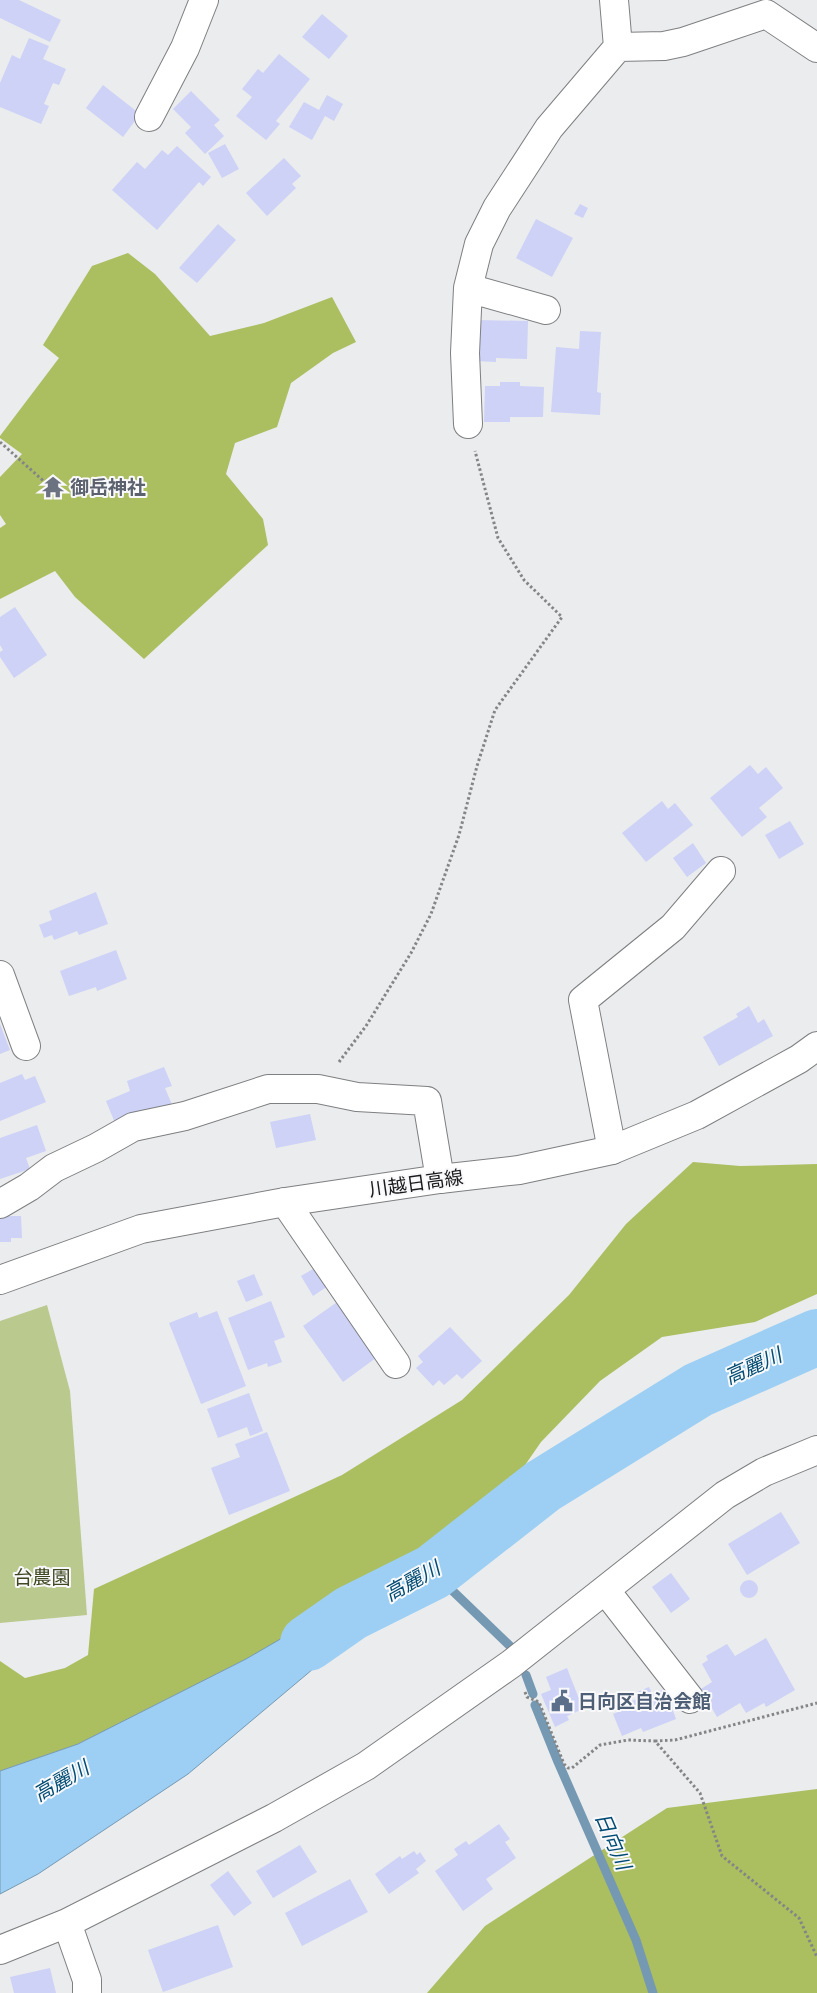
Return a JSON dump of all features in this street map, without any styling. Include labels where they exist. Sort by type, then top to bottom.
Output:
[{"type":"street","points":[[149,117],[185,48],[204,0]]},
{"type":"street","points":[[468,424],[465,353],[468,288],[479,244],[497,208],[549,128],[618,47],[614,0]]},
{"type":"street","points":[[618,47],[664,46],[766,14],[817,48]]},
{"type":"street","points":[[468,288],[546,310]]},
{"type":"street","points":[[612,1150],[583,1000],[673,927],[721,871]]},
{"type":"street","points":[[0,975],[26,1046]]},
{"type":"street","name":"川越日高線","points":[[0,1280],[141,1229],[285,1202],[440,1179],[519,1170],[612,1150],[697,1115],[799,1059],[817,1046]]},
{"type":"street","points":[[0,1204],[29,1187],[54,1168],[133,1128],[185,1116],[268,1090],[318,1089],[357,1097],[428,1101],[440,1179]]},
{"type":"street","points":[[285,1202],[396,1364]]},
{"type":"street","points":[[0,1950],[67,1923],[274,1818],[366,1766],[511,1664],[606,1591],[725,1495],[764,1472],[817,1450]]},
{"type":"street","points":[[606,1591],[690,1699]]},
{"type":"street","points":[[67,1923],[87,1980],[86,1993]]},
{"type":"path","points":[[318,1089],[366,1026],[411,953],[431,914],[459,834],[477,766],[495,710],[562,616],[524,580],[498,538],[468,424]]},
{"type":"path","points":[[0,442],[48,485]]},
{"type":"path","points":[[511,1664],[528,1697],[539,1702],[564,1764],[568,1768],[572,1768],[600,1745],[628,1740],[675,1740],[817,1703]]},
{"type":"path","points":[[655,1741],[700,1793],[722,1856],[799,1918],[817,1957]]},
{"type":"green space","points":[[128,253],[155,274],[210,336],[264,323],[332,297],[356,342],[333,353],[291,383],[277,427],[235,443],[226,474],[263,519],[268,545],[144,659],[75,597],[55,571],[0,599],[0,528],[6,524],[0,515],[0,477],[22,454],[0,438],[0,436],[59,358],[43,345],[92,266]]},
{"type":"green space","points":[[693,1162],[740,1166],[817,1164],[817,1294],[755,1322],[662,1337],[600,1381],[541,1442],[494,1510],[331,1610],[246,1659],[78,1744],[0,1771],[0,1661],[25,1678],[65,1668],[88,1655],[94,1589],[342,1475],[462,1400],[569,1295],[626,1224]]},
{"type":"green space","name":"台農園","points":[[47,1305],[70,1391],[87,1615],[0,1623],[0,1321]]},
{"type":"green space","points":[[817,1789],[817,1993],[427,1993],[485,1926],[667,1808]]},
{"type":"water","points":[[353,1597],[388,1606],[188,1774],[38,1874],[0,1894],[0,1771],[78,1744],[246,1659]]},
{"type":"building","points":[[0,0],[19,0],[61,20],[50,42],[0,18]]},
{"type":"building","points":[[322,14],[348,36],[329,59],[302,37]]},
{"type":"building","points":[[29,38],[49,46],[43,59],[66,69],[59,85],[53,83],[44,104],[49,106],[41,124],[0,107],[0,83],[12,55],[20,59]]},
{"type":"building","points":[[279,54],[310,79],[276,121],[280,124],[266,140],[236,116],[252,97],[242,89],[258,69],[263,73]]},
{"type":"building","points":[[103,85],[140,114],[123,137],[86,108]]},
{"type":"building","points":[[191,91],[220,120],[214,125],[224,136],[205,154],[185,133],[191,127],[173,109]]},
{"type":"building","points":[[327,95],[343,104],[334,121],[325,116],[312,140],[289,127],[304,102],[319,110]]},
{"type":"building","points":[[225,144],[239,169],[222,178],[208,153]]},
{"type":"building","points":[[177,146],[211,177],[203,186],[199,182],[157,230],[112,190],[137,162],[145,169],[162,150],[168,155]]},
{"type":"building","points":[[284,158],[301,176],[292,184],[296,188],[267,216],[246,193]]},
{"type":"building","points":[[580,204],[588,208],[583,218],[574,214]]},
{"type":"building","points":[[536,219],[573,238],[552,277],[516,258]]},
{"type":"building","points":[[218,224],[236,240],[197,283],[179,268]]},
{"type":"building","points":[[476,320],[528,321],[527,359],[496,358],[496,362],[475,361]]},
{"type":"building","points":[[580,331],[601,332],[597,392],[601,393],[600,415],[551,412],[556,347],[579,349]]},
{"type":"building","points":[[500,382],[520,382],[520,386],[544,387],[543,417],[510,417],[510,422],[484,422],[485,386],[500,386]]},
{"type":"building","points":[[15,607],[47,655],[14,678],[0,657],[0,652],[3,650],[0,645],[0,617]]},
{"type":"building","points":[[750,765],[758,774],[766,767],[783,788],[759,808],[767,817],[742,837],[710,798]]},
{"type":"building","points":[[662,801],[668,809],[675,803],[693,825],[646,862],[622,833]]},
{"type":"building","points":[[790,821],[804,844],[779,859],[765,835]]},
{"type":"building","points":[[693,843],[706,863],[687,877],[673,858]]},
{"type":"building","points":[[96,892],[108,924],[79,935],[77,931],[54,940],[52,935],[44,938],[39,925],[52,920],[49,911]]},
{"type":"building","points":[[116,950],[127,979],[97,991],[96,987],[69,996],[60,971]]},
{"type":"building","points":[[749,1006],[758,1023],[764,1019],[773,1036],[719,1066],[703,1037],[738,1017],[736,1014]]},
{"type":"building","points":[[0,1024],[10,1050],[0,1054]]},
{"type":"building","points":[[164,1067],[172,1086],[165,1088],[173,1107],[150,1116],[148,1110],[115,1123],[106,1101],[130,1091],[127,1081]]},
{"type":"building","points":[[22,1074],[25,1080],[35,1076],[46,1102],[0,1121],[0,1083]]},
{"type":"building","points":[[310,1114],[316,1140],[276,1148],[270,1122]]},
{"type":"building","points":[[37,1125],[46,1151],[26,1158],[30,1169],[0,1179],[0,1138]]},
{"type":"building","points":[[0,1216],[21,1216],[22,1238],[11,1238],[11,1242],[0,1242]]},
{"type":"building","points":[[320,1265],[331,1284],[313,1296],[301,1276]]},
{"type":"building","points":[[254,1274],[263,1295],[246,1302],[237,1281]]},
{"type":"building","points":[[340,1300],[380,1355],[343,1382],[303,1326]]},
{"type":"building","points":[[271,1301],[285,1337],[274,1341],[282,1362],[268,1367],[267,1363],[248,1370],[228,1318]]},
{"type":"building","points":[[217,1311],[246,1386],[201,1404],[169,1323],[197,1312],[199,1318]]},
{"type":"building","points":[[450,1327],[482,1361],[462,1379],[457,1374],[444,1385],[439,1380],[433,1386],[416,1368],[423,1362],[418,1356]]},
{"type":"building","points":[[249,1393],[263,1431],[250,1436],[247,1427],[218,1438],[207,1409]]},
{"type":"building","points":[[267,1432],[290,1491],[229,1515],[211,1468],[240,1457],[235,1444]]},
{"type":"building","points":[[781,1512],[800,1543],[747,1575],[728,1544]]},
{"type":"building","points":[[671,1573],[690,1599],[671,1613],[652,1587]]},
{"type":"building","points":[[745,1580],[753,1580],[758,1585],[756,1596],[745,1598],[740,1593],[740,1585]]},
{"type":"building","points":[[766,1638],[795,1690],[766,1707],[764,1703],[746,1713],[740,1703],[717,1717],[701,1689],[712,1682],[702,1664],[708,1660],[706,1656],[727,1644],[735,1656]]},
{"type":"building","name":"日向区自治会館","points":[[567,1668],[583,1709],[567,1716],[569,1720],[555,1727],[541,1694],[551,1690],[546,1677]]},
{"type":"building","points":[[649,1687],[652,1694],[665,1689],[676,1719],[643,1732],[641,1728],[622,1736],[613,1714],[618,1712],[616,1707],[637,1699],[635,1693]]},
{"type":"building","points":[[499,1824],[510,1839],[505,1842],[516,1858],[486,1879],[493,1889],[463,1911],[435,1871],[458,1855],[454,1849],[466,1841],[469,1845]]},
{"type":"building","points":[[300,1845],[317,1872],[273,1898],[256,1871]]},
{"type":"building","points":[[414,1851],[417,1855],[420,1852],[426,1861],[416,1869],[419,1873],[389,1894],[375,1874],[400,1856],[402,1859]]},
{"type":"building","points":[[228,1871],[252,1903],[234,1916],[210,1885]]},
{"type":"building","points":[[350,1879],[368,1912],[302,1946],[285,1913]]},
{"type":"building","points":[[218,1925],[233,1967],[163,1992],[148,1950]]},
{"type":"building","points":[[50,1968],[56,1993],[14,1993],[10,1977]]},
{"type":"waterway","name":"高麗川","points":[[308,1643],[351,1613],[433,1572],[543,1486],[698,1390],[817,1337]]},
{"type":"waterway","name":"日向川","points":[[433,1572],[510,1646]]},
{"type":"waterway","name":"日向川","points":[[526,1675],[533,1694]]},
{"type":"waterway","name":"日向川","points":[[535,1705],[636,1940],[653,1993]]},
{"type":"place","name":"御岳神社","points":[[53,487]]},
{"type":"place","name":"日向区自治会館","points":[[562,1701]]}]
